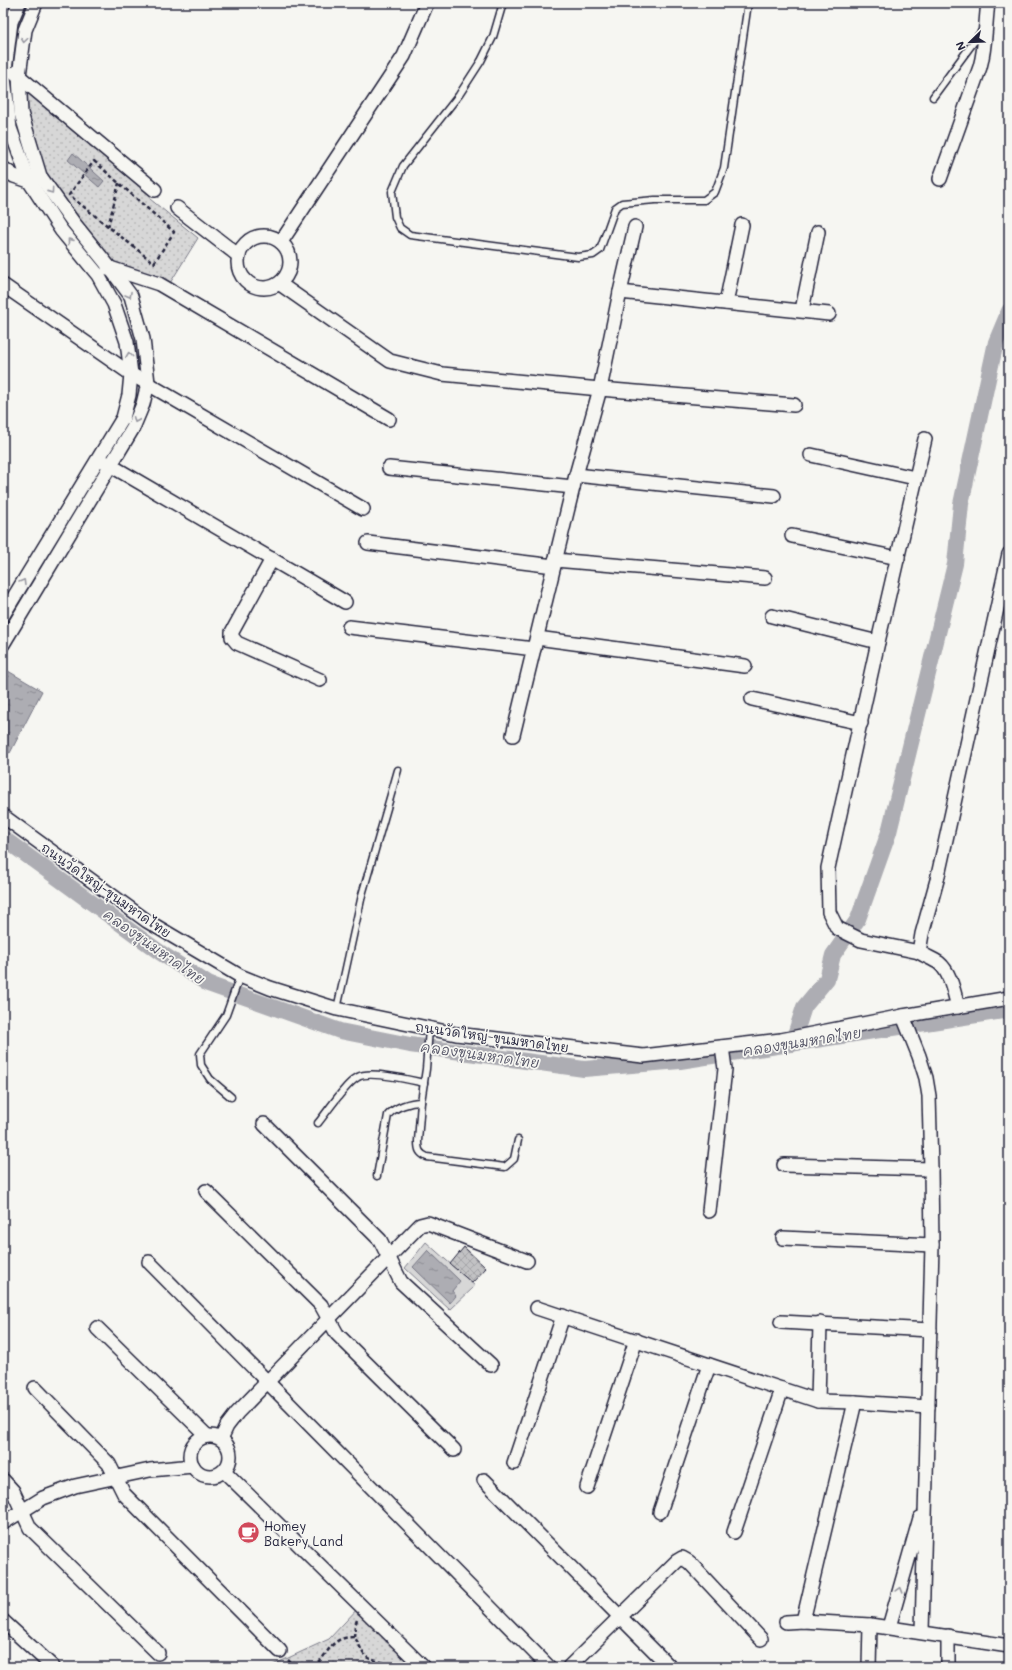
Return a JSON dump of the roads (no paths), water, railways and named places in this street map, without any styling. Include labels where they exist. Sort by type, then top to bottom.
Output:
[{"type":"street","points":[[3,615],[123,418],[129,395],[131,374],[127,342],[114,304],[98,275],[61,230],[34,179],[10,128],[4,78],[4,64],[11,22],[19,3]]},
{"type":"street","points":[[3,644],[133,428],[143,404],[148,383],[143,339],[131,296],[73,222],[34,179],[22,113],[19,76],[25,30],[36,3]]},
{"type":"street","points":[[281,242],[404,56],[427,3]]},
{"type":"street","points":[[940,179],[980,67],[984,51],[988,3]]},
{"type":"street","points":[[4,64],[155,190]]},
{"type":"street","points":[[3,168],[14,176],[34,179]]},
{"type":"street","points":[[177,208],[239,256]]},
{"type":"street","points":[[726,303],[742,225]]},
{"type":"street","points":[[514,735],[574,481],[600,390],[635,227]]},
{"type":"street","points":[[802,310],[818,232]]},
{"type":"street","points":[[269,236],[281,242],[288,252],[291,260],[290,270],[286,278],[280,284],[272,288],[263,289],[254,287],[246,282],[241,275],[238,266],[239,256],[246,243],[253,238],[269,236]]},
{"type":"street","points":[[98,275],[110,268],[145,278],[163,286],[389,419]]},
{"type":"street","points":[[280,284],[390,361],[442,374],[600,390],[794,405]]},
{"type":"street","points":[[3,285],[131,374],[362,509]]},
{"type":"street","points":[[620,292],[829,314]]},
{"type":"street","points":[[925,439],[828,868],[829,912],[836,928],[861,940],[919,952],[938,962],[945,969],[950,980],[958,1007]]},
{"type":"street","points":[[811,455],[915,478]]},
{"type":"street","points":[[98,458],[345,602]]},
{"type":"street","points":[[389,468],[774,496]]},
{"type":"street","points":[[792,536],[898,558]]},
{"type":"street","points":[[368,543],[555,563],[765,578]]},
{"type":"street","points":[[919,952],[922,934],[938,880],[1009,554]]},
{"type":"street","points":[[272,559],[232,632],[232,637],[236,643],[320,680]]},
{"type":"street","points":[[772,616],[878,642]]},
{"type":"street","points":[[349,627],[535,643],[745,666]]},
{"type":"street","points":[[752,699],[861,723]]},
{"type":"street","name":"ถนนวัดใหญ่-ขุนมหาดไทย","points":[[3,816],[147,921],[238,980],[429,1035],[456,1034],[643,1056],[723,1050],[812,1034],[905,1020],[958,1007],[1009,998]]},
{"type":"street","points":[[905,1020],[920,1059],[929,1096],[932,1245],[922,1632]]},
{"type":"street","points":[[709,1211],[725,1069],[723,1050]]},
{"type":"street","points":[[264,1124],[380,1240],[401,1282],[491,1365]]},
{"type":"street","points":[[784,1165],[931,1169]]},
{"type":"street","points":[[206,1191],[321,1305],[337,1334],[454,1450]]},
{"type":"street","points":[[222,1439],[227,1426],[237,1413],[420,1225],[428,1223],[527,1261]]},
{"type":"street","points":[[783,1238],[932,1245]]},
{"type":"street","points":[[149,1262],[549,1667]]},
{"type":"street","points":[[538,1308],[818,1401],[928,1407]]},
{"type":"street","points":[[514,1463],[563,1316]]},
{"type":"street","points":[[781,1322],[930,1330]]},
{"type":"street","points":[[818,1401],[820,1323]]},
{"type":"street","points":[[97,1328],[207,1436]]},
{"type":"street","points":[[586,1487],[636,1340]]},
{"type":"street","points":[[660,1512],[709,1365]]},
{"type":"street","points":[[35,1388],[109,1464],[124,1494],[280,1651]]},
{"type":"street","points":[[734,1532],[782,1389]]},
{"type":"street","points":[[803,1621],[855,1402]]},
{"type":"street","points":[[207,1436],[215,1436],[222,1439],[230,1450],[230,1463],[224,1471],[215,1476],[208,1476],[196,1471],[192,1466],[190,1453],[193,1446],[197,1441],[207,1436]]},
{"type":"street","points":[[3,1523],[43,1498],[75,1486],[150,1470],[192,1466]]},
{"type":"street","points":[[224,1471],[423,1667]]},
{"type":"street","points":[[3,1480],[13,1491],[30,1528],[158,1653]]},
{"type":"street","points":[[484,1480],[670,1667]]},
{"type":"street","points":[[889,1627],[926,1501]]},
{"type":"street","points":[[569,1667],[677,1561],[682,1558],[689,1562],[761,1640]]},
{"type":"street","points":[[3,1621],[53,1667]]},
{"type":"street","points":[[786,1622],[803,1621],[889,1627],[1009,1646]]},
{"type":"street","points":[[869,1667],[870,1625]]},
{"type":"street","points":[[948,1636],[948,1667]]},
{"type":"lane","points":[[503,3],[493,37],[481,61],[459,95],[403,166],[392,192],[395,218],[400,228],[410,235],[578,257],[593,255],[600,250],[615,208],[622,203],[655,200],[704,200],[715,192],[724,168],[748,3]]},
{"type":"lane","points":[[933,97],[986,25]]},
{"type":"lane","points":[[337,1009],[362,895],[398,770]]},
{"type":"lane","points":[[231,1097],[210,1079],[201,1064],[200,1054],[226,1015],[238,980]]},
{"type":"lane","points":[[429,1035],[421,1102],[418,1148],[420,1153],[427,1157],[505,1167],[514,1159],[518,1140]]},
{"type":"lane","points":[[318,1124],[348,1085],[359,1076],[380,1074],[424,1083]]},
{"type":"lane","points":[[377,1176],[388,1115],[408,1104],[421,1102]]},
{"type":"water","points":[[73,153],[104,181],[99,187],[68,160]]},
{"type":"water","points":[[3,668],[42,691],[10,753],[3,749]]},
{"type":"water","points":[[428,1250],[460,1281],[452,1291],[456,1296],[450,1303],[413,1267]]},
{"type":"waterway","points":[[792,1044],[804,1007],[827,979],[833,955],[858,919],[889,832],[955,564],[961,504],[996,342],[1009,311]]},
{"type":"waterway","name":"คลองขุนมหาดไทย","points":[[3,838],[158,951],[208,984],[340,1031],[410,1045],[584,1069],[680,1061],[1009,1010]]},
{"type":"place","name":"Homey Bakery Land","points":[[249,1533]]}]
